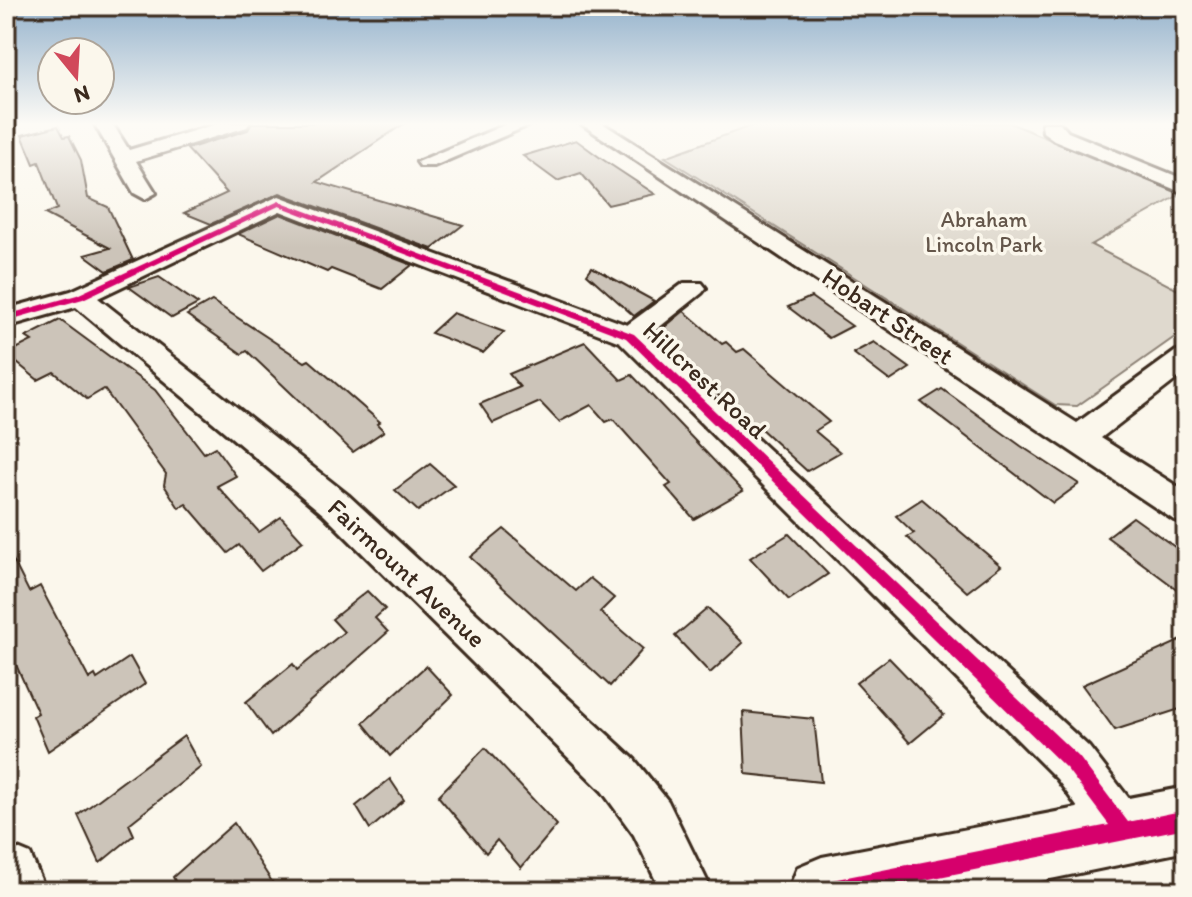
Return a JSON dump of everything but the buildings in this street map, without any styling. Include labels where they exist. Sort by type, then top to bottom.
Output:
[{"type":"main road","points":[[822,891],[1186,819]]},
{"type":"main road","points":[[6,878],[12,891]]},
{"type":"street","points":[[127,165],[145,193]]},
{"type":"street","name":"Hobart Street","points":[[655,165],[1186,510]]},
{"type":"street","points":[[1129,165],[1186,188]]},
{"type":"street","name":"Hillcrest Road","points":[[6,318],[80,297],[279,203],[630,336],[1073,763],[1124,831]]},
{"type":"street","points":[[630,336],[693,288]]},
{"type":"street","name":"Fairmount Avenue","points":[[80,297],[336,505],[618,775],[658,830],[687,891]]},
{"type":"street","points":[[1076,440],[1186,358]]},
{"type":"green space","name":"Abraham Lincoln Park","points":[[677,165],[1111,165],[1181,194],[1091,245],[1186,294],[1186,329],[1077,406],[1055,405]]},
{"type":"cycle path","points":[[6,318],[80,297],[279,203],[630,336],[1073,763],[1124,831]]},
{"type":"cycle path","points":[[822,891],[1186,819]]}]
